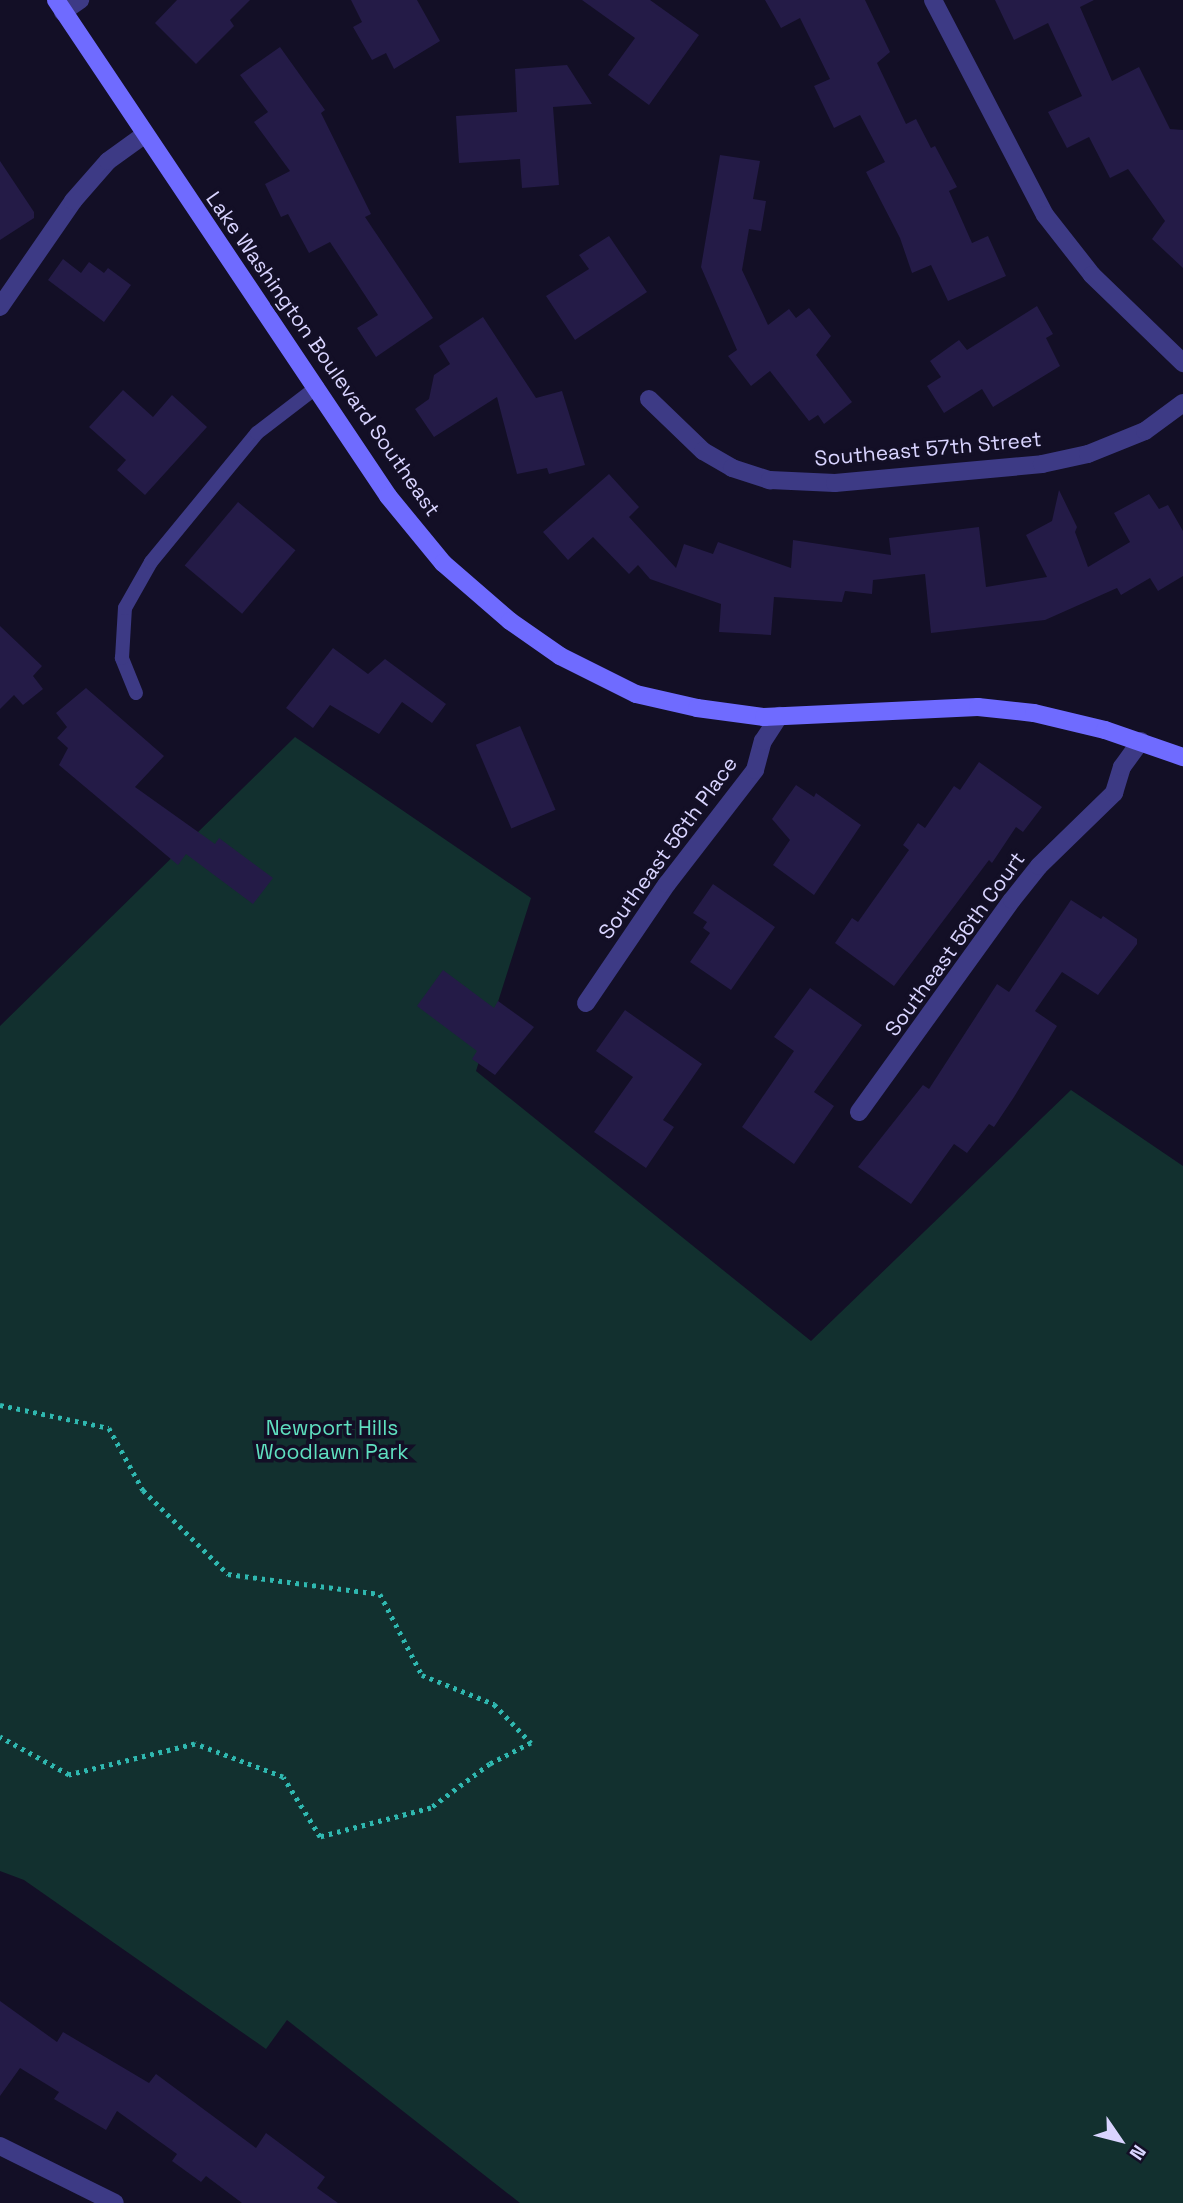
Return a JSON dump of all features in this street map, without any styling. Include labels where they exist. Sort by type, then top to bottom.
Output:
[{"type":"main road","name":"Lake Washington Boulevard Southeast","points":[[60,6],[388,496],[443,563],[510,621],[560,656],[636,694],[697,708],[779,716],[978,708],[1034,713],[1141,741],[1183,757]]},
{"type":"street","points":[[60,6],[80,0]]},
{"type":"street","points":[[933,0],[1045,215],[1092,275],[1183,363]]},
{"type":"street","points":[[0,307],[73,201],[108,161],[144,135]]},
{"type":"street","name":"Southeast 57th Street","points":[[649,399],[703,452],[732,468],[770,480],[835,483],[1042,464],[1088,454],[1145,430],[1183,403]]},
{"type":"street","name":"Southeast 56th Place","points":[[586,1003],[667,884],[755,770],[763,741],[779,716]]},
{"type":"street","name":"Southeast 56th Court","points":[[859,1112],[1019,891],[1114,793],[1122,767],[1141,741]]},
{"type":"street","points":[[0,2146],[115,2203]]},
{"type":"lane","points":[[136,693],[122,658],[125,608],[151,562],[257,433],[317,387]]},
{"type":"path","points":[[0,1405],[109,1428],[143,1490],[228,1574],[380,1594],[422,1675],[494,1703],[531,1743],[490,1764],[431,1808],[320,1837],[283,1777],[195,1744],[69,1775],[0,1737]]},
{"type":"green space","name":"Newport Hills Woodlawn Park","points":[[295,737],[531,898],[476,1071],[811,1341],[1071,1090],[1183,1166],[1183,2203],[520,2203],[287,2020],[266,2049],[24,1880],[0,1871],[0,1026]]},
{"type":"building","points":[[177,0],[250,0],[230,20],[234,26],[196,64],[155,23]]},
{"type":"building","points":[[351,0],[417,0],[440,41],[394,69],[386,53],[372,60],[353,27],[362,22]]},
{"type":"building","points":[[582,0],[650,0],[699,35],[649,105],[608,75],[635,38]]},
{"type":"building","points":[[765,0],[865,0],[890,52],[877,63],[906,124],[916,119],[931,148],[935,146],[957,187],[949,191],[972,243],[988,236],[1006,276],[948,301],[931,265],[912,273],[900,238],[866,172],[885,162],[860,115],[834,128],[814,86],[830,79],[800,18],[781,28]]},
{"type":"building","points":[[995,0],[1094,0],[1080,7],[1112,81],[1139,67],[1170,129],[1183,130],[1183,268],[1152,239],[1165,221],[1128,169],[1110,178],[1089,137],[1067,148],[1048,112],[1082,96],[1048,23],[1014,40]]},
{"type":"building","points":[[280,47],[325,110],[321,113],[371,214],[365,217],[433,318],[376,357],[357,328],[378,315],[330,242],[309,253],[288,214],[281,217],[265,184],[290,171],[254,122],[268,112],[240,75]]},
{"type":"building","points":[[567,65],[592,104],[553,107],[559,185],[522,188],[520,159],[459,163],[456,116],[517,112],[515,69]]},
{"type":"building","points":[[720,155],[760,161],[753,199],[766,201],[761,231],[749,229],[742,270],[768,325],[789,309],[796,318],[809,308],[831,336],[816,355],[852,402],[824,424],[818,415],[809,421],[770,371],[751,386],[728,356],[737,350],[701,267]]},
{"type":"building","points":[[0,161],[34,212],[34,218],[0,240]]},
{"type":"building","points":[[609,236],[647,292],[575,340],[546,296],[589,269],[579,255]]},
{"type":"building","points":[[63,259],[81,273],[89,262],[104,273],[108,268],[131,285],[104,322],[48,280]]},
{"type":"building","points":[[1037,306],[1053,334],[1046,338],[1060,366],[993,407],[982,389],[944,413],[927,386],[941,377],[930,361],[959,340],[967,350]]},
{"type":"building","points":[[483,317],[536,398],[562,391],[585,465],[549,474],[547,468],[517,474],[497,397],[434,437],[415,409],[429,399],[434,375],[450,364],[439,346]]},
{"type":"building","points":[[123,390],[153,417],[172,395],[207,427],[145,495],[117,470],[126,460],[89,427]]},
{"type":"building","points":[[609,474],[639,507],[629,517],[676,568],[684,544],[713,554],[718,542],[791,568],[793,540],[891,555],[889,538],[979,527],[986,587],[1047,577],[1026,535],[1052,521],[1059,490],[1077,527],[1075,532],[1088,567],[1130,542],[1114,513],[1149,494],[1159,509],[1168,505],[1183,531],[1183,576],[1158,591],[1150,578],[1121,595],[1117,588],[1045,620],[931,633],[925,574],[873,580],[872,594],[845,591],[842,602],[774,597],[771,635],[719,632],[721,604],[650,579],[638,565],[629,574],[593,537],[568,560],[543,532]]},
{"type":"building","points":[[238,502],[295,550],[242,614],[185,566]]},
{"type":"building","points":[[0,626],[42,666],[33,676],[43,689],[23,705],[14,695],[0,709]]},
{"type":"building","points":[[333,648],[368,674],[385,659],[446,704],[432,723],[402,702],[379,734],[330,705],[313,728],[286,708]]},
{"type":"building","points":[[86,688],[164,756],[135,787],[215,844],[219,838],[273,878],[253,904],[186,854],[178,865],[59,765],[68,748],[57,738],[67,727],[56,713]]},
{"type":"building","points":[[520,726],[556,810],[511,829],[476,745]]},
{"type":"building","points":[[979,762],[1042,807],[1023,832],[1016,827],[992,863],[989,860],[894,986],[835,943],[852,918],[858,922],[909,850],[903,845],[918,823],[925,828],[954,786],[960,790]]},
{"type":"building","points":[[796,785],[814,797],[816,793],[861,825],[814,895],[773,865],[790,840],[772,819]]},
{"type":"building","points":[[713,884],[775,927],[731,990],[690,962],[710,933],[703,928],[707,922],[693,913]]},
{"type":"building","points":[[1071,900],[1101,919],[1103,916],[1137,939],[1137,944],[1098,995],[1062,972],[1035,1011],[1057,1026],[1014,1097],[994,1127],[989,1124],[967,1153],[954,1144],[911,1204],[858,1167],[923,1085],[929,1089],[997,984],[1009,992]]},
{"type":"building","points":[[443,970],[494,1008],[498,1001],[534,1027],[495,1075],[472,1059],[477,1051],[417,1006]]},
{"type":"building","points":[[810,988],[862,1025],[814,1092],[834,1106],[794,1164],[742,1127],[794,1051],[774,1037]]},
{"type":"building","points":[[625,1010],[702,1064],[663,1120],[674,1127],[646,1168],[594,1132],[633,1077],[596,1051]]},
{"type":"building","points":[[0,2001],[57,2042],[63,2032],[149,2083],[156,2074],[256,2148],[266,2133],[325,2177],[317,2188],[338,2203],[242,2203],[206,2176],[201,2182],[172,2161],[177,2154],[117,2111],[106,2130],[54,2099],[59,2092],[20,2068],[0,2096]]}]
